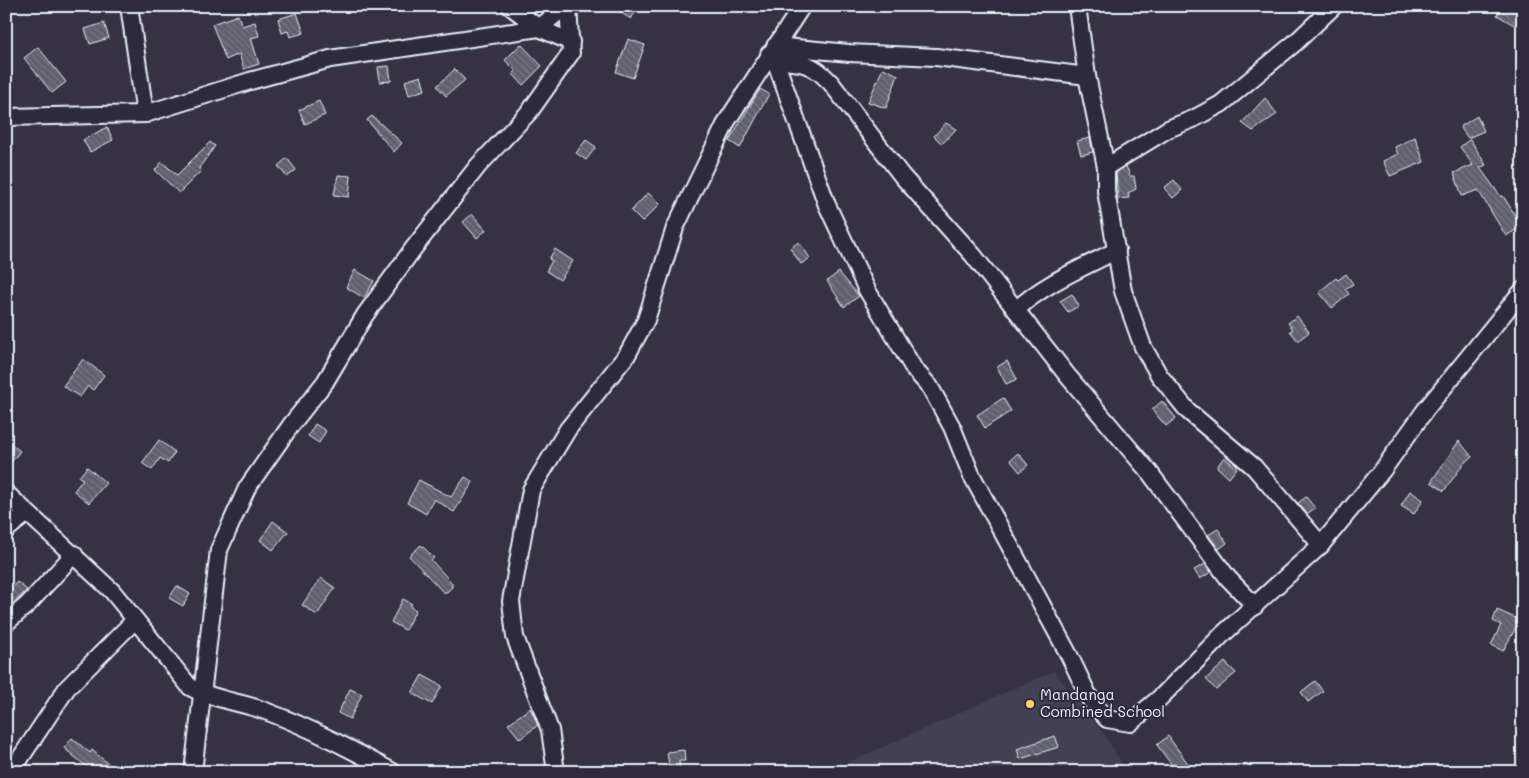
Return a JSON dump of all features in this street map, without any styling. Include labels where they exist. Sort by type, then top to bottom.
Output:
[{"type":"street","points":[[128,6],[145,114]]},
{"type":"street","points":[[510,6],[539,28],[571,42]]},
{"type":"street","points":[[6,117],[145,114],[250,81],[330,59],[539,28],[567,6]]},
{"type":"street","points":[[193,772],[219,550],[246,488],[291,425],[325,382],[365,316],[413,249],[478,166],[530,111],[572,53],[567,6]]},
{"type":"street","points":[[556,772],[550,730],[515,637],[511,601],[531,490],[568,429],[627,355],[646,320],[675,228],[727,122],[798,13],[782,6]]},
{"type":"street","points":[[1077,6],[1086,76],[1106,167],[1106,191],[1123,290],[1143,347],[1159,375],[1188,411],[1254,467],[1322,545]]},
{"type":"street","points":[[1106,167],[1168,129],[1193,119],[1221,104],[1296,42],[1334,6]]},
{"type":"street","points":[[773,53],[849,53],[936,57],[1086,76]]},
{"type":"street","points":[[773,53],[805,64],[819,71],[831,82],[902,176],[973,255],[1067,375],[1150,473],[1228,578],[1255,606]]},
{"type":"street","points":[[773,53],[840,236],[867,290],[914,370],[930,387],[952,427],[971,474],[1069,655],[1091,701],[1107,719],[1130,723],[1161,697],[1222,635],[1322,545],[1382,471],[1426,409],[1523,290]]},
{"type":"street","points":[[1016,310],[1029,298],[1044,289],[1117,250]]},
{"type":"street","points":[[6,493],[112,591],[190,687],[201,693],[270,712],[333,740],[393,772]]},
{"type":"street","points":[[6,530],[27,512]]},
{"type":"street","points":[[6,623],[28,604],[74,554]]},
{"type":"street","points":[[11,772],[67,688],[135,620]]},
{"type":"shaded area","name":"Mandanga Combined School","points":[[1054,671],[1106,737],[1127,772],[835,772],[833,769]]},
{"type":"building","points":[[610,6],[639,6],[631,19]]},
{"type":"building","points":[[1502,6],[1513,6],[1523,12],[1516,26],[1497,15]]},
{"type":"building","points":[[297,13],[304,33],[290,37],[288,31],[282,33],[278,19]]},
{"type":"building","points":[[238,15],[242,26],[255,22],[259,36],[251,38],[259,64],[244,69],[239,54],[226,60],[212,24]]},
{"type":"building","points":[[104,23],[109,38],[90,44],[85,29]]},
{"type":"building","points":[[628,39],[645,45],[633,78],[616,72]]},
{"type":"building","points":[[521,44],[542,66],[523,85],[513,74],[516,71],[505,60]]},
{"type":"building","points":[[38,47],[66,82],[52,93],[24,58]]},
{"type":"building","points":[[389,66],[391,81],[380,82],[378,67]]},
{"type":"building","points":[[883,68],[898,75],[886,108],[868,102]]},
{"type":"building","points":[[455,69],[465,80],[446,96],[437,86]]},
{"type":"building","points":[[421,76],[425,90],[409,95],[405,81]]},
{"type":"building","points":[[760,89],[769,94],[740,148],[729,141]]},
{"type":"building","points":[[1265,98],[1277,114],[1253,131],[1242,123]]},
{"type":"building","points":[[319,101],[325,115],[305,124],[299,110]]},
{"type":"building","points":[[372,116],[402,143],[394,152],[367,120]]},
{"type":"building","points":[[1477,116],[1484,131],[1468,138],[1460,127]]},
{"type":"building","points":[[946,123],[956,129],[942,144],[934,136]]},
{"type":"building","points":[[107,127],[113,140],[90,152],[83,140]]},
{"type":"building","points":[[1415,137],[1424,162],[1390,176],[1383,161],[1398,154],[1395,147]]},
{"type":"building","points":[[1090,138],[1093,152],[1081,155],[1077,141]]},
{"type":"building","points":[[1470,139],[1486,165],[1480,168],[1501,197],[1503,196],[1522,226],[1506,236],[1478,190],[1462,196],[1454,173],[1473,165],[1460,147]]},
{"type":"building","points":[[586,140],[596,147],[586,160],[576,153]]},
{"type":"building","points":[[210,142],[215,146],[199,168],[201,171],[179,193],[155,170],[162,162],[177,175]]},
{"type":"building","points":[[287,158],[296,170],[287,177],[278,166]]},
{"type":"building","points":[[1126,166],[1130,176],[1134,176],[1136,189],[1128,193],[1129,198],[1118,199],[1116,173]]},
{"type":"building","points":[[338,175],[351,176],[349,197],[334,195]]},
{"type":"building","points":[[1174,180],[1182,190],[1173,198],[1164,188]]},
{"type":"building","points":[[648,193],[660,204],[642,222],[631,211]]},
{"type":"building","points":[[472,214],[486,230],[477,238],[463,222]]},
{"type":"building","points":[[799,242],[810,258],[801,264],[790,248]]},
{"type":"building","points":[[555,249],[573,261],[560,280],[546,271],[552,261],[549,259]]},
{"type":"building","points":[[355,270],[374,281],[364,298],[346,287]]},
{"type":"building","points":[[839,272],[859,296],[844,307],[827,281]]},
{"type":"building","points":[[1346,274],[1353,284],[1345,289],[1349,294],[1332,308],[1319,292],[1336,278],[1338,280]]},
{"type":"building","points":[[1072,294],[1079,306],[1068,312],[1060,301]]},
{"type":"building","points":[[1297,316],[1309,332],[1298,341],[1290,331],[1293,329],[1288,323]]},
{"type":"building","points":[[83,359],[104,375],[93,390],[88,386],[80,397],[63,386]]},
{"type":"building","points":[[1007,361],[1017,379],[1006,384],[997,367]]},
{"type":"building","points":[[1003,398],[1011,411],[985,428],[977,415]]},
{"type":"building","points":[[1162,401],[1176,418],[1166,426],[1152,410]]},
{"type":"building","points":[[315,424],[326,431],[319,443],[308,436]]},
{"type":"building","points":[[6,440],[20,451],[6,469]]},
{"type":"building","points":[[159,440],[175,452],[168,463],[160,458],[152,470],[142,463]]},
{"type":"building","points":[[1459,441],[1472,457],[1464,463],[1444,491],[1431,482]]},
{"type":"building","points":[[1018,453],[1028,465],[1020,472],[1010,460]]},
{"type":"building","points":[[1224,457],[1237,468],[1229,478],[1217,467]]},
{"type":"building","points":[[87,467],[106,483],[89,503],[74,491],[83,479],[79,477]]},
{"type":"building","points":[[465,477],[473,482],[454,512],[434,499],[426,514],[407,503],[419,480],[451,497]]},
{"type":"building","points":[[1410,491],[1423,500],[1414,514],[1401,506]]},
{"type":"building","points":[[1306,497],[1315,508],[1307,514],[1298,503]]},
{"type":"building","points":[[273,521],[288,532],[273,550],[260,540]]},
{"type":"building","points":[[1218,529],[1227,543],[1219,549],[1208,535]]},
{"type":"building","points":[[421,545],[434,558],[431,560],[452,583],[452,587],[447,592],[443,592],[409,556]]},
{"type":"building","points":[[1205,564],[1211,572],[1200,579],[1194,570]]},
{"type":"building","points":[[321,578],[335,588],[317,615],[302,605]]},
{"type":"building","points":[[17,582],[27,590],[6,610],[6,590],[8,592]]},
{"type":"building","points":[[177,586],[190,594],[183,606],[169,598]]},
{"type":"building","points":[[403,599],[412,604],[410,607],[416,610],[405,630],[391,622]]},
{"type":"building","points":[[1497,610],[1520,620],[1503,651],[1491,645],[1501,625],[1493,621]]},
{"type":"building","points":[[1225,662],[1236,673],[1216,690],[1206,679]]},
{"type":"building","points":[[422,675],[442,686],[432,704],[412,693]]},
{"type":"building","points":[[1315,681],[1323,691],[1308,702],[1301,692]]},
{"type":"building","points":[[350,689],[362,694],[350,719],[338,713]]},
{"type":"building","points":[[530,708],[538,725],[520,739],[508,724]]},
{"type":"building","points":[[1055,736],[1059,747],[1020,759],[1017,749]]},
{"type":"building","points":[[1168,736],[1194,772],[1177,772],[1157,745]]},
{"type":"building","points":[[72,738],[90,753],[92,750],[118,772],[93,772],[64,748]]},
{"type":"building","points":[[684,750],[685,761],[679,761],[680,772],[670,772],[667,752]]},
{"type":"place","name":"Mandanga Combined School","points":[[1030,704]]}]
